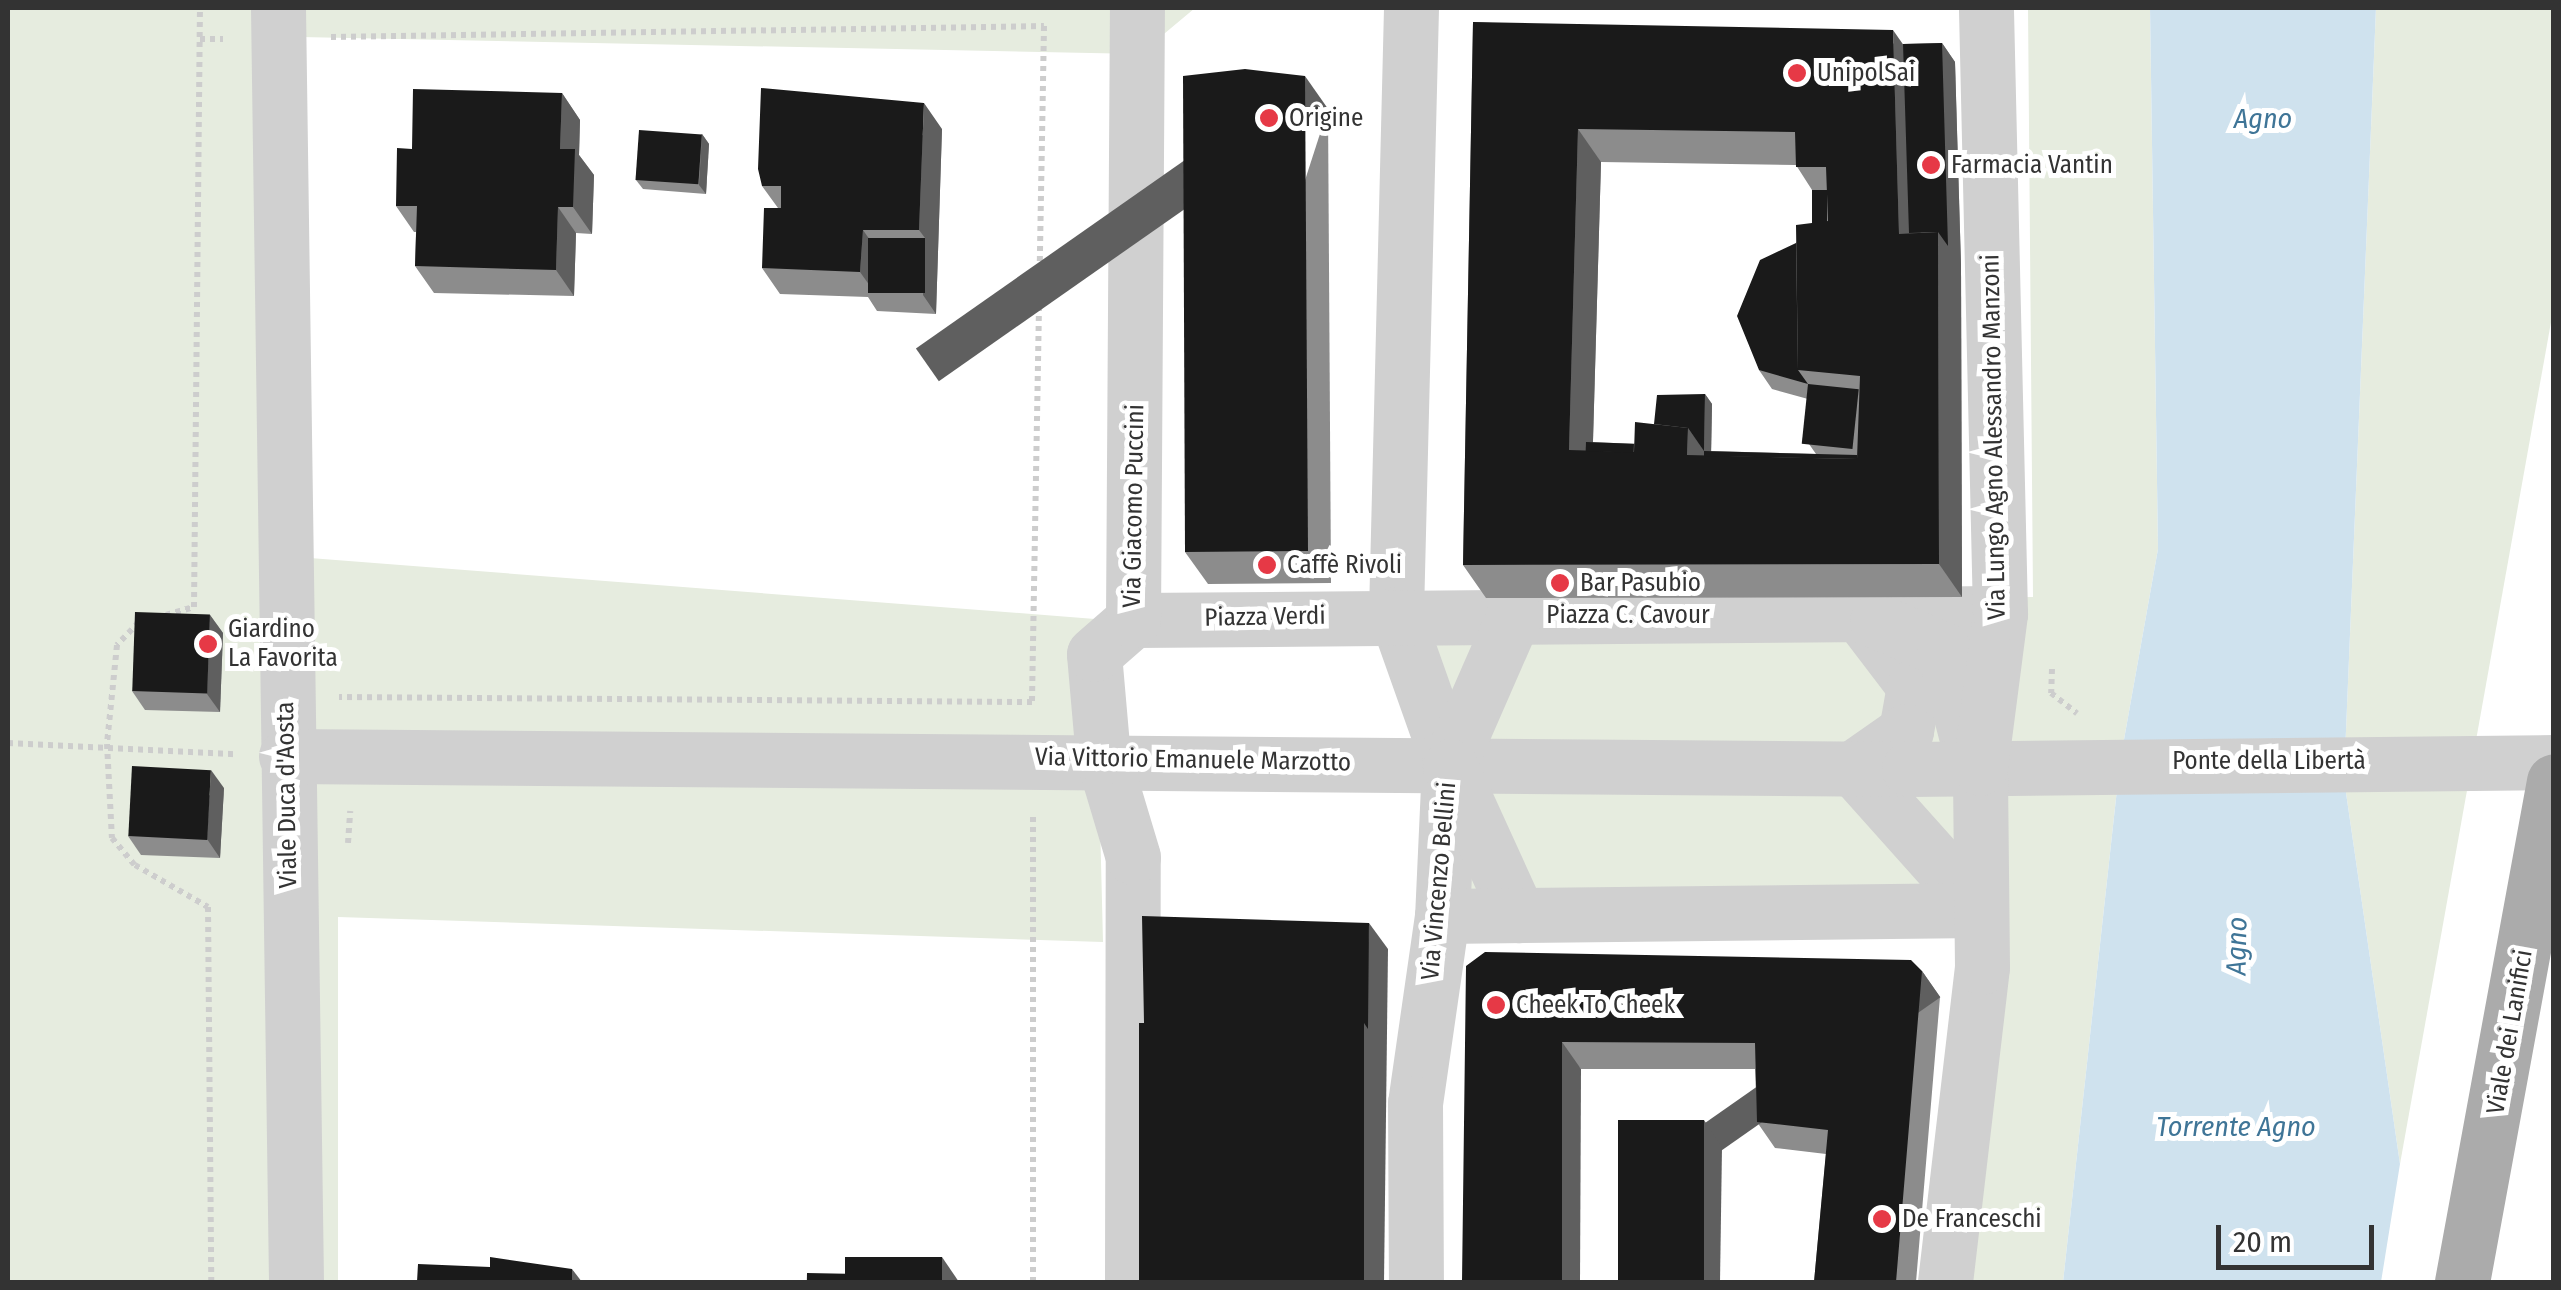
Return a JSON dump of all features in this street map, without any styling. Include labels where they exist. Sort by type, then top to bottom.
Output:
[{"type":"main road","name":"Viale dei Lanifici","points":[[2462,1282],[2554,780]]},
{"type":"street","name":"Via Giacomo Puccini","points":[[1132,1282],[1132,857],[1103,757],[1094,654],[1133,620],[1137,8]]},
{"type":"street","name":"Via Vincenzo Bellini","points":[[1411,8],[1396,614],[1448,764],[1442,916],[1415,1103],[1416,1282]]},
{"type":"street","name":"Via Lungo Agno Alessandro Manzoni","points":[[1944,1282],[1982,967],[1980,768],[2000,613],[1986,8]]},
{"type":"street","name":"Viale Duca d'Aosta","points":[[278,23],[253,755],[296,1282]]},
{"type":"street","name":"Piazza C. Cavour","points":[[1396,614],[2000,613]]},
{"type":"street","name":"Piazza Verdi","points":[[1133,620],[1396,614]]},
{"type":"street","points":[[1514,615],[1448,764],[1518,915]]},
{"type":"street","name":"Piazza C. Cavour","points":[[1860,615],[1944,650],[1980,768]]},
{"type":"street","points":[[1860,615],[1914,686],[1906,731],[1853,768],[1980,910]]},
{"type":"street","name":"Via Vittorio Emanuele Marzotto","points":[[253,755],[1103,757],[1853,768],[1980,768],[2100,762]]},
{"type":"street","name":"Ponte della Libertà","points":[[2100,762],[2554,762]]},
{"type":"street","points":[[1442,916],[1980,910]]},
{"type":"path","points":[[200,8],[194,606],[134,624],[117,645],[107,744],[112,838],[135,865],[208,907],[211,1282]]},
{"type":"path","points":[[200,39],[278,23],[1044,26],[1032,702],[336,697],[336,678]]},
{"type":"path","points":[[8,742],[107,744],[253,755]]},
{"type":"path","points":[[1033,801],[1033,1282]]},
{"type":"path","points":[[348,856],[350,804]]},
{"type":"shaded area","points":[[8,8],[1195,8],[1140,54],[300,37],[297,557],[1095,619],[1103,942],[338,917],[338,1282],[8,1282]]},
{"type":"shaded area","points":[[2028,8],[2150,8],[2158,549],[2120,762],[2063,1282],[1964,1282],[2001,918],[1423,936],[1426,603],[2033,597]]},
{"type":"shaded area","points":[[2376,8],[2553,8],[2553,311],[2400,1164],[2344,779]]},
{"type":"water","points":[[2150,8],[2376,8],[2344,779],[2400,1164],[2381,1282],[2063,1282],[2120,762],[2158,549]]},
{"type":"building","points":[[1473,22],[1893,30],[1899,234],[1938,232],[1939,564],[1463,565]],"holes":[[[1578,129],[1795,132],[1796,167],[1826,167],[1828,221],[1796,225],[1798,370],[1860,376],[1857,459],[1687,455],[1688,428],[1635,422],[1634,452],[1569,450]]]},
{"type":"building","points":[[1942,43],[1948,246],[1938,232],[1909,233],[1903,44]]},
{"type":"building","points":[[1245,69],[1305,76],[1308,551],[1185,552],[1183,76]]},
{"type":"building","points":[[761,88],[924,103],[919,230],[863,230],[860,272],[762,268],[764,208],[781,208],[781,186],[762,186],[758,169]]},
{"type":"building","points":[[413,89],[562,93],[560,149],[575,149],[573,207],[558,207],[556,270],[415,266],[417,206],[396,206],[397,148],[412,149]]},
{"type":"building","points":[[639,130],[702,134],[698,184],[636,180]]},
{"type":"building","points":[[1812,190],[1827,190],[1827,223],[1812,223]]},
{"type":"building","points":[[868,238],[925,238],[925,293],[868,293]]},
{"type":"building","points":[[1796,243],[1798,370],[1808,384],[1759,370],[1737,316],[1760,260]]},
{"type":"building","points":[[1808,384],[1859,389],[1852,449],[1802,444]]},
{"type":"building","points":[[1705,394],[1704,451],[1688,428],[1654,424],[1657,395]]},
{"type":"building","points":[[1586,442],[1634,444],[1634,453],[1586,451]]},
{"type":"building","points":[[1704,451],[1857,455],[1857,459],[1704,456]]},
{"type":"building","points":[[135,612],[210,615],[207,694],[132,691]]},
{"type":"building","points":[[132,766],[211,770],[207,840],[128,836]]},
{"type":"building","points":[[1142,916],[1369,923],[1368,1029],[1364,1023],[1144,1023]]},
{"type":"building","points":[[1485,952],[1911,960],[1922,971],[1896,1282],[1814,1282],[1828,1130],[1757,1122],[1755,1043],[1562,1042],[1562,1282],[1462,1282],[1466,966]]},
{"type":"building","points":[[1139,1023],[1364,1023],[1364,1282],[1139,1282]]},
{"type":"building","points":[[1618,1120],[1704,1120],[1704,1282],[1618,1282]]},
{"type":"building","points":[[490,1257],[572,1269],[572,1282],[417,1282],[418,1264],[490,1267]]},
{"type":"building","points":[[845,1257],[942,1257],[942,1282],[845,1282]]},
{"type":"building","points":[[807,1273],[846,1274],[846,1282],[807,1282]]},
{"type":"place","name":"UnipolSai","points":[[1797,73]]},
{"type":"place","name":"Origine","points":[[1269,118]]},
{"type":"place","name":"Farmacia Vantin","points":[[1931,165]]},
{"type":"place","name":"Caffè Rivoli","points":[[1267,565]]},
{"type":"place","name":"Bar Pasubio","points":[[1560,583]]},
{"type":"place","name":"Giardino La Favorita","points":[[208,644]]},
{"type":"place","name":"Cheek To Cheek","points":[[1496,1005]]},
{"type":"place","name":"De Franceschi","points":[[1882,1219]]},
{"type":"water label","name":"Agno","points":[[2263,119]]},
{"type":"water label","name":"Agno","points":[[2237,946]]},
{"type":"water label","name":"Torrente Agno","points":[[2236,1127]]}]
